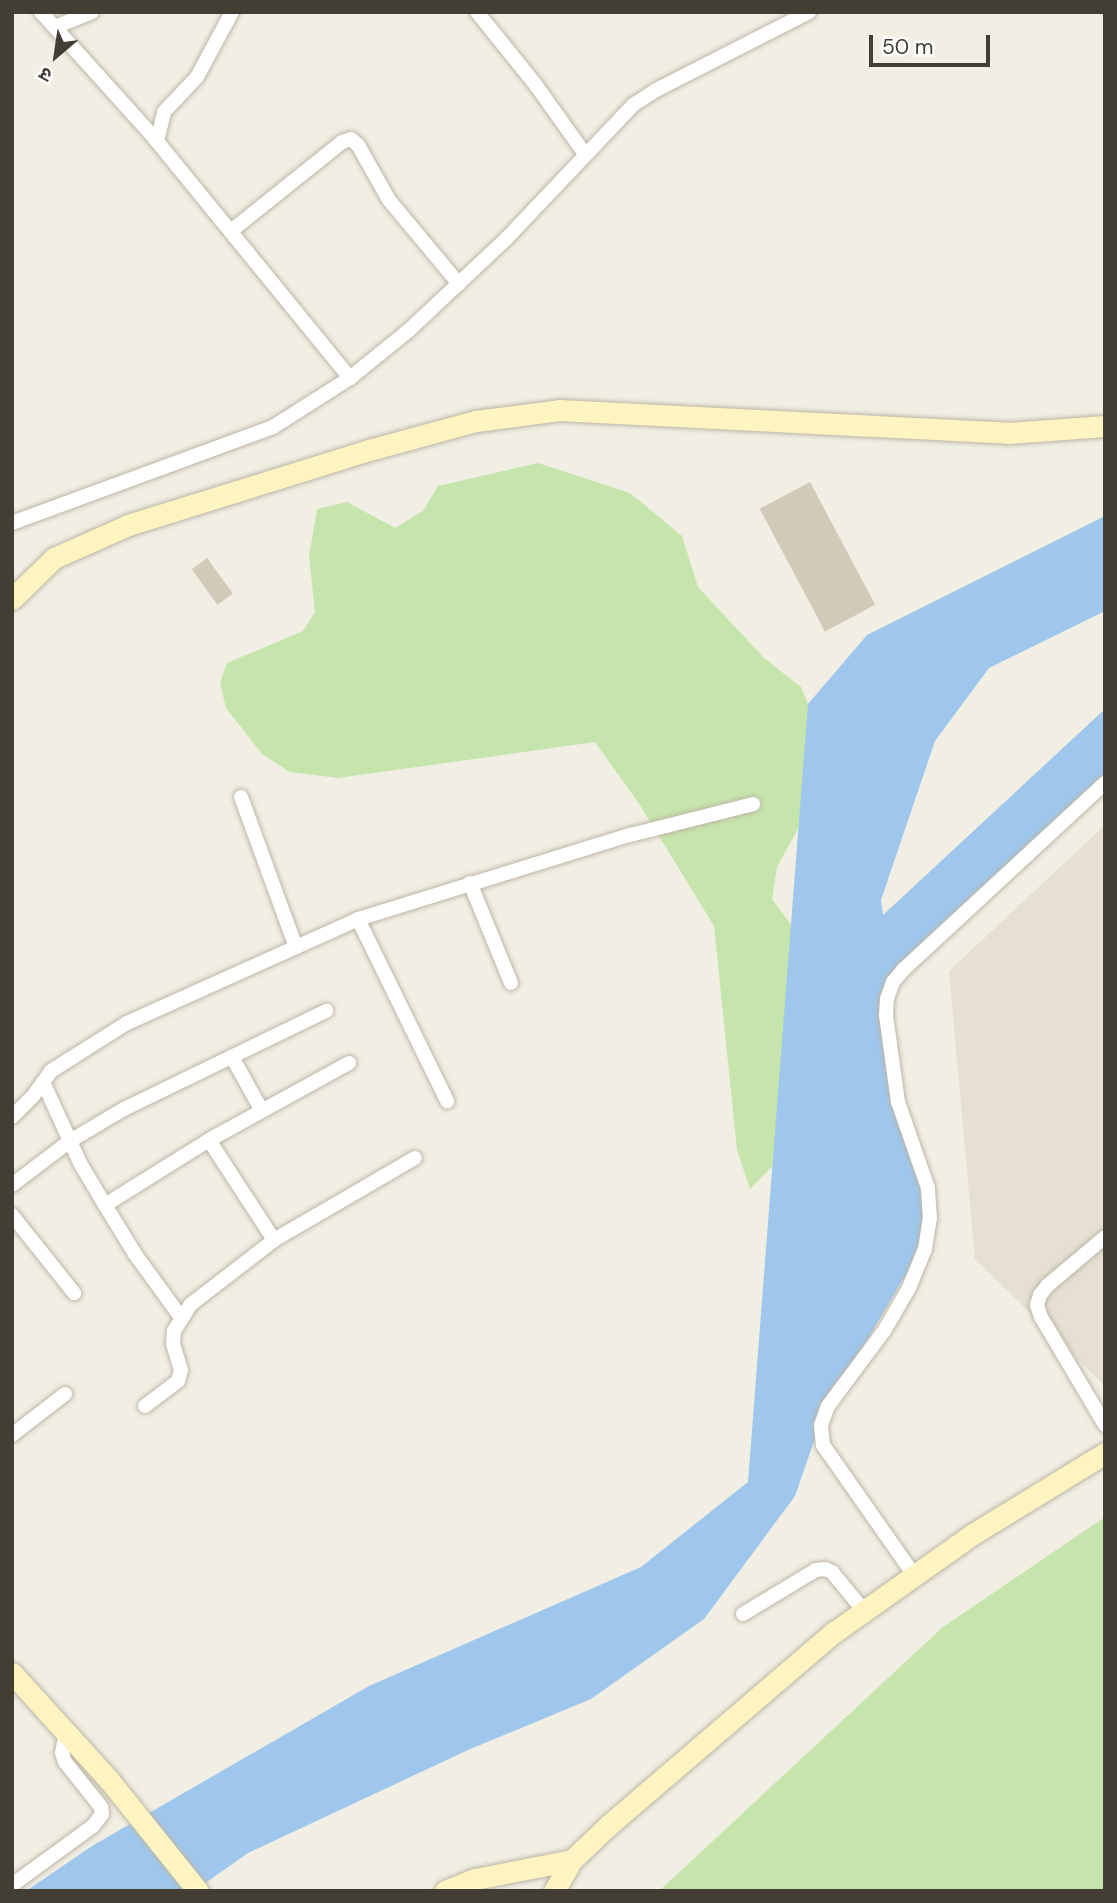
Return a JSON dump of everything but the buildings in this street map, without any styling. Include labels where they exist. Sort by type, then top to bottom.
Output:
[{"type":"street","points":[[41,12],[157,141],[350,378]]},
{"type":"street","points":[[55,27],[92,12]]},
{"type":"street","points":[[477,12],[535,84],[585,155]]},
{"type":"street","points":[[12,523],[273,427],[350,378],[458,284],[633,105],[656,90],[809,12]]},
{"type":"street","points":[[157,141],[164,112],[197,77],[228,14]]},
{"type":"street","points":[[231,232],[342,142],[351,139],[358,145],[389,200],[458,284]]},
{"type":"street","points":[[12,598],[54,558],[128,525],[369,450],[476,421],[559,411],[1008,433],[1105,426]]},
{"type":"street","points":[[914,1575],[823,1445],[821,1426],[828,1406],[884,1331],[909,1288],[925,1250],[930,1219],[928,1188],[898,1102],[886,1016],[887,999],[893,982],[904,969],[1105,783]]},
{"type":"street","points":[[241,797],[296,947]]},
{"type":"street","points":[[12,1117],[61,1063],[127,1023],[358,919],[630,835],[753,804]]},
{"type":"street","points":[[470,883],[511,983]]},
{"type":"street","points":[[358,919],[447,1101]]},
{"type":"street","points":[[12,1185],[70,1141],[124,1109],[326,1011]]},
{"type":"street","points":[[232,1057],[261,1110]]},
{"type":"street","points":[[105,1205],[209,1140],[349,1063]]},
{"type":"street","points":[[43,1082],[70,1141],[105,1205],[135,1254],[180,1316]]},
{"type":"street","points":[[209,1140],[274,1240]]},
{"type":"street","points":[[145,1406],[178,1381],[181,1370],[173,1343],[174,1331],[180,1316],[204,1293],[274,1240],[415,1158]]},
{"type":"street","points":[[12,1215],[74,1293]]},
{"type":"street","points":[[1105,1237],[1048,1284],[1040,1294],[1037,1305],[1041,1317],[1105,1425]]},
{"type":"street","points":[[12,1435],[65,1394]]},
{"type":"street","points":[[554,1891],[572,1860],[715,1731],[864,1611],[1043,1489],[1105,1452]]},
{"type":"street","points":[[743,1614],[816,1570],[825,1569],[831,1572],[864,1611]]},
{"type":"street","points":[[12,1673],[117,1791],[198,1891]]},
{"type":"street","points":[[12,1885],[93,1826],[102,1814],[101,1807],[65,1762],[62,1753],[66,1733]]},
{"type":"street","points":[[445,1891],[475,1879],[572,1860]]},
{"type":"shaded area","points":[[1105,825],[1105,1386],[975,1259],[949,971]]},
{"type":"green space","points":[[538,463],[630,493],[682,536],[698,587],[764,658],[801,687],[820,733],[811,805],[777,867],[772,899],[807,946],[784,1154],[750,1189],[737,1150],[714,926],[640,805],[595,742],[338,778],[290,772],[262,754],[226,708],[220,683],[227,663],[303,631],[315,612],[309,557],[317,509],[347,502],[395,528],[423,511],[438,486]]},
{"type":"green space","points":[[1105,1517],[1105,1891],[659,1891],[943,1627]]},
{"type":"water","points":[[1105,516],[1105,611],[989,668],[935,741],[881,900],[883,915],[1105,709],[1105,777],[887,979],[900,1105],[933,1206],[908,1271],[823,1415],[795,1496],[704,1619],[591,1699],[468,1750],[248,1853],[194,1891],[26,1891],[92,1846],[369,1686],[641,1567],[748,1482],[808,704],[867,635]]}]
